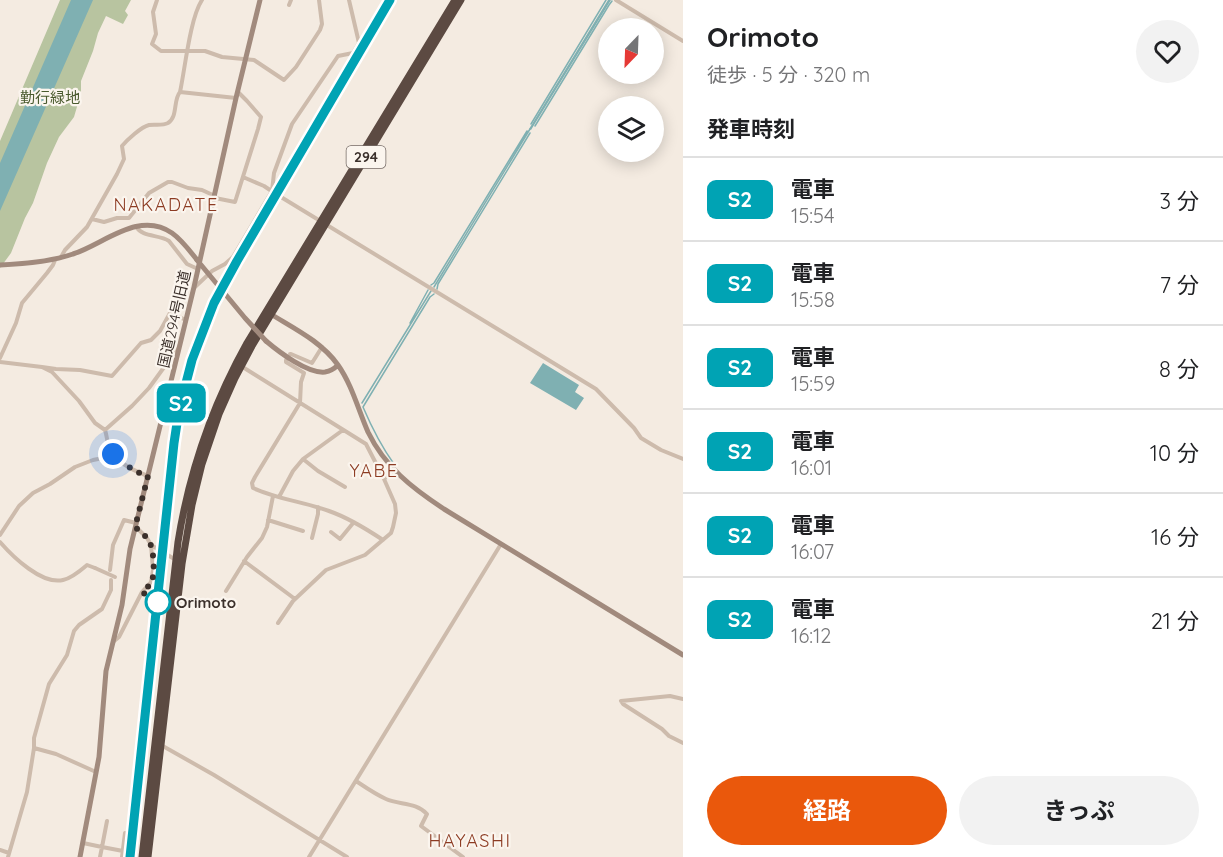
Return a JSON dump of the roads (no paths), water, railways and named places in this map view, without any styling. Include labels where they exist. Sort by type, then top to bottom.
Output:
[{"type":"highway","name":"294","points":[[323,223],[455,0]]},
{"type":"highway","name":"294","points":[[142,857],[186,503],[208,429],[236,364],[461,0]]},
{"type":"highway","name":"294","points":[[148,857],[179,562],[202,464],[219,414],[268,313]]},
{"type":"street","points":[[156,0],[153,12],[156,34],[152,44],[161,51],[204,51],[222,57],[254,60],[284,80],[297,67],[317,37],[322,24],[319,0]]},
{"type":"street","points":[[186,320],[170,313],[151,340],[141,343],[112,376],[0,360],[22,303],[92,219],[124,159],[122,146],[147,125],[165,124],[173,117],[194,21],[202,0]]},
{"type":"street","name":"国道294号旧道","points":[[80,857],[96,772],[108,660],[126,582],[128,562],[260,0]]},
{"type":"street","points":[[194,287],[212,271],[231,261],[272,191],[274,173],[292,124],[338,56],[353,53],[359,43],[349,0]]},
{"type":"street","points":[[616,0],[683,41]]},
{"type":"street","points":[[92,219],[104,222],[117,218],[129,218],[149,193],[168,182],[202,190],[215,197],[235,202],[261,117],[248,101],[237,95],[180,92]]},
{"type":"street","points":[[243,177],[264,186],[596,389],[641,438],[683,459]]},
{"type":"street","points":[[0,265],[58,259],[87,249],[136,226],[151,225],[166,229],[178,238],[266,341],[311,370],[329,371],[338,365]]},
{"type":"street","points":[[136,226],[144,234],[166,239],[187,264],[198,270]]},
{"type":"street","points":[[268,313],[322,347],[338,365],[350,384],[372,439],[381,454],[394,470],[421,494],[683,655]]},
{"type":"street","points":[[105,430],[149,388],[180,345]]},
{"type":"street","points":[[290,354],[312,363],[322,347]]},
{"type":"street","points":[[286,360],[304,373],[300,403],[252,483],[253,488],[273,496],[327,510],[354,522],[382,540]]},
{"type":"street","points":[[241,366],[366,444],[395,504],[396,513],[391,533],[364,555],[326,570],[295,599],[278,622]]},
{"type":"street","points":[[42,367],[52,372],[95,423],[105,430],[108,446],[113,454],[134,471],[148,476]]},
{"type":"street","points":[[279,497],[293,471],[303,459],[343,430]]},
{"type":"street","points":[[0,535],[19,506],[33,493],[51,484],[75,467],[113,454]]},
{"type":"street","points":[[303,459],[345,488]]},
{"type":"street","points":[[384,479],[394,470]]},
{"type":"street","points":[[226,591],[244,561],[262,538],[267,527],[273,496]]},
{"type":"street","points":[[312,538],[318,507]]},
{"type":"street","points":[[110,570],[113,546],[124,520],[136,525],[151,545],[153,570],[151,582],[142,592],[119,637],[113,642]]},
{"type":"street","points":[[268,520],[303,531]]},
{"type":"street","points":[[332,532],[340,539],[354,522]]},
{"type":"street","points":[[0,542],[18,560],[48,580],[60,581],[70,578],[87,564],[113,579],[126,582]]},
{"type":"street","points":[[309,857],[502,543]]},
{"type":"street","points":[[151,545],[179,562]]},
{"type":"street","points":[[244,561],[295,599]]},
{"type":"street","points":[[0,850],[8,855],[27,792],[34,738],[49,684],[66,655],[74,631],[102,609],[111,590],[113,579]]},
{"type":"street","points":[[683,699],[670,696],[621,701],[669,736],[683,743]]},
{"type":"street","points":[[161,744],[347,857]]},
{"type":"street","points":[[34,748],[56,754],[96,772]]},
{"type":"street","points":[[356,781],[388,800],[416,806],[425,812],[427,814],[421,825],[463,857]]},
{"type":"street","points":[[100,857],[107,821]]},
{"type":"street","points":[[122,857],[125,833]]},
{"type":"street","points":[[83,843],[123,850]]},
{"type":"water","points":[[71,0],[93,0],[0,211],[0,163]]},
{"type":"water","points":[[608,0],[611,0],[531,130],[529,129]]},
{"type":"water","points":[[543,363],[579,385],[575,392],[584,398],[576,410],[530,383]]},
{"type":"waterway","points":[[531,124],[606,0]]},
{"type":"waterway","points":[[535,126],[612,1]]},
{"type":"waterway","points":[[434,287],[530,129]]},
{"type":"waterway","points":[[431,285],[527,131]]},
{"type":"waterway","points":[[437,289],[530,133]]},
{"type":"waterway","points":[[410,323],[428,290]]},
{"type":"waterway","points":[[362,403],[431,291]]},
{"type":"waterway","points":[[394,464],[377,437],[363,407],[434,294]]},
{"type":"railway","points":[[130,857],[174,443],[182,400],[194,359],[227,278],[390,0]]},
{"type":"train","name":"S2","points":[[130,857],[174,443],[179,410],[192,360],[214,303],[227,278],[390,0]]},
{"type":"place","name":"Orimoto","points":[[158,602]]},
{"type":"district","name":"NAKADATE","points":[[166,204]]},
{"type":"district","name":"YABE","points":[[374,470]]},
{"type":"district","name":"HAYASHI","points":[[470,840]]},
{"type":"park label","name":"勤行緑地","points":[[50,97]]}]
